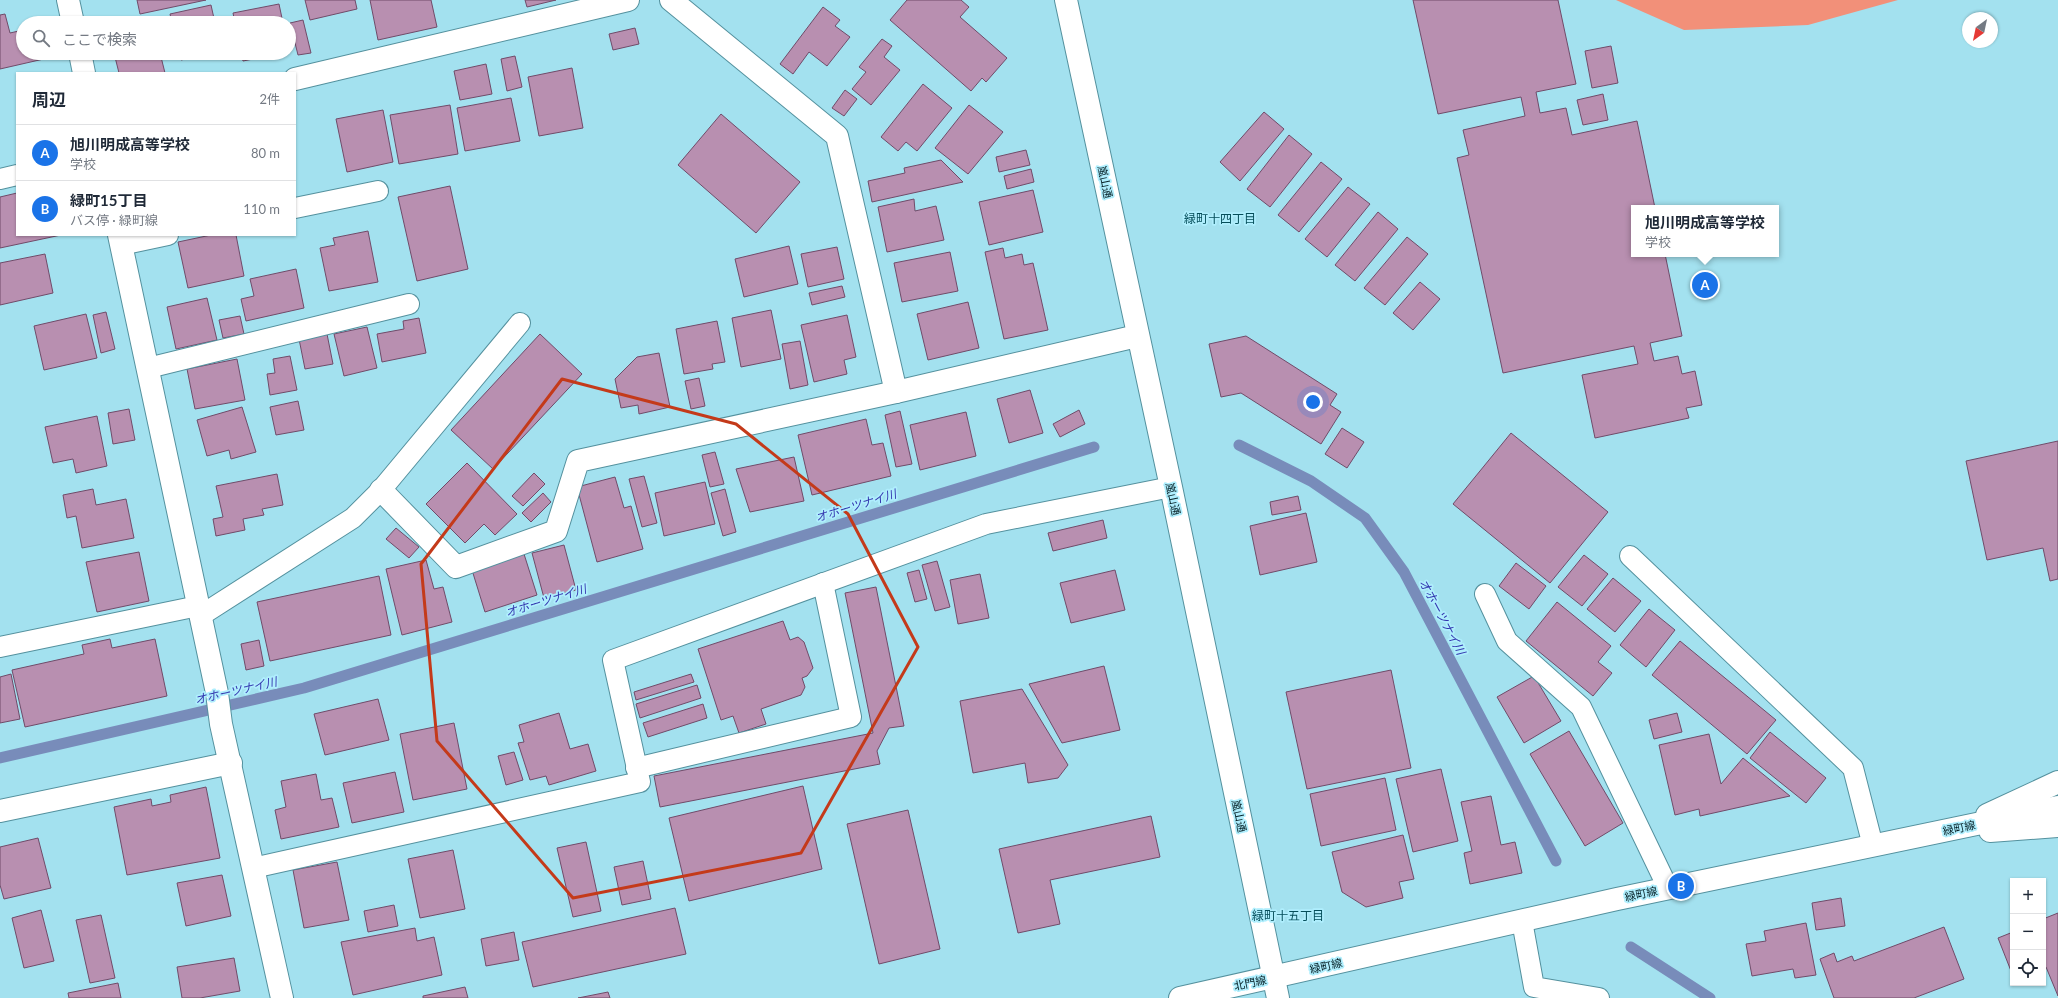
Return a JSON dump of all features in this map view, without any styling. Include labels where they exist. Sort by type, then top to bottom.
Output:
[{"type":"street","points":[[68,0],[71,16]]},
{"type":"street","points":[[296,79],[628,0]]},
{"type":"street","points":[[671,0],[837,136],[896,392]]},
{"type":"street","name":"嵐山通","points":[[1066,0],[1137,336],[1171,487],[1276,988]]},
{"type":"street","points":[[81,60],[84,72]]},
{"type":"street","points":[[120,240],[217,693],[221,724],[231,763],[282,998]]},
{"type":"street","points":[[381,490],[456,567],[556,531],[578,461],[896,392],[1137,336]]},
{"type":"street","points":[[0,811],[231,763]]},
{"type":"street","points":[[2058,782],[1987,815],[1990,831],[2058,826]]},
{"type":"street","name":"緑町線","points":[[1276,988],[1522,921],[1617,899],[2058,807]]},
{"type":"street","name":"北門線","points":[[1180,998],[1276,988]]},
{"type":"lane","points":[[0,179],[16,175]]},
{"type":"lane","points":[[296,208],[378,191]]},
{"type":"lane","points":[[120,240],[158,236]]},
{"type":"lane","points":[[148,368],[409,304]]},
{"type":"lane","points":[[0,647],[199,611],[353,518],[381,490],[520,323]]},
{"type":"lane","points":[[253,868],[640,782],[614,660],[986,524],[1171,487]]},
{"type":"lane","points":[[1630,556],[1854,768],[1874,846]]},
{"type":"lane","points":[[636,768],[851,717],[824,583]]},
{"type":"lane","points":[[1485,594],[1507,641],[1581,707],[1668,888]]},
{"type":"lane","points":[[1522,921],[1534,987],[1599,998]]},
{"type":"highlighted area","points":[[562,379],[736,424],[848,514],[918,647],[801,853],[573,898],[437,741],[421,564]]},
{"type":"shaded area","points":[[1616,0],[1898,0],[1808,25],[1684,30]]},
{"type":"building","points":[[137,0],[206,0],[140,14]]},
{"type":"building","points":[[305,0],[355,0],[357,9],[310,20]]},
{"type":"building","points":[[370,0],[431,0],[437,27],[378,40]]},
{"type":"building","points":[[525,0],[556,0],[527,7]]},
{"type":"building","points":[[907,0],[961,0],[969,7],[960,17],[1007,58],[986,82],[982,78],[971,91],[890,20]]},
{"type":"building","points":[[1413,0],[1558,0],[1576,84],[1536,92],[1540,113],[1566,108],[1572,135],[1637,121],[1654,205],[1631,205],[1631,257],[1666,257],[1682,336],[1650,343],[1654,361],[1678,356],[1682,374],[1695,371],[1702,405],[1686,408],[1689,418],[1595,438],[1582,375],[1638,364],[1634,346],[1503,373],[1457,158],[1469,155],[1463,130],[1525,116],[1521,97],[1438,114]]},
{"type":"building","points":[[279,4],[282,16],[234,16],[233,13]]},
{"type":"building","points":[[211,5],[213,16],[170,16],[170,14]]},
{"type":"building","points":[[823,7],[840,20],[835,26],[850,37],[827,66],[809,52],[793,74],[780,64]]},
{"type":"building","points":[[5,14],[10,33],[16,32],[16,60],[39,60],[0,69],[0,15]]},
{"type":"building","points":[[303,20],[311,53],[298,55],[296,47],[296,22]]},
{"type":"building","points":[[635,28],[639,44],[613,50],[609,34]]},
{"type":"building","points":[[882,39],[892,46],[884,57],[900,70],[871,105],[852,89],[866,72],[859,67]]},
{"type":"building","points":[[1611,46],[1618,83],[1592,88],[1585,51]]},
{"type":"building","points":[[515,56],[522,87],[507,91],[501,59]]},
{"type":"building","points":[[116,60],[162,60],[165,72],[119,72]]},
{"type":"building","points":[[486,64],[492,94],[460,100],[454,71]]},
{"type":"building","points":[[572,68],[583,128],[539,136],[528,77]]},
{"type":"building","points":[[923,84],[952,108],[917,151],[906,142],[898,151],[881,137]]},
{"type":"building","points":[[845,90],[857,99],[844,116],[832,108]]},
{"type":"building","points":[[1603,94],[1608,120],[1583,125],[1577,100]]},
{"type":"building","points":[[511,98],[520,141],[465,151],[457,108]]},
{"type":"building","points":[[450,105],[458,154],[399,164],[390,115]]},
{"type":"building","points":[[969,105],[1003,132],[968,174],[935,148]]},
{"type":"building","points":[[383,110],[393,162],[347,172],[336,119]]},
{"type":"building","points":[[1264,112],[1284,129],[1240,181],[1220,162]]},
{"type":"building","points":[[721,114],[800,182],[756,233],[678,165]]},
{"type":"building","points":[[1289,135],[1312,154],[1270,207],[1247,189]]},
{"type":"building","points":[[1026,150],[1030,165],[999,172],[996,157]]},
{"type":"building","points":[[941,160],[963,182],[872,202],[868,181],[905,173],[904,168]]},
{"type":"building","points":[[1321,162],[1342,179],[1299,232],[1278,215]]},
{"type":"building","points":[[1031,169],[1034,182],[1007,189],[1004,176]]},
{"type":"building","points":[[450,186],[468,269],[417,281],[398,197]]},
{"type":"building","points":[[1348,187],[1370,204],[1327,257],[1305,239]]},
{"type":"building","points":[[1033,190],[1043,232],[989,245],[979,202]]},
{"type":"building","points":[[16,193],[16,236],[56,236],[0,248],[0,197]]},
{"type":"building","points":[[914,199],[915,211],[936,206],[944,240],[887,252],[878,207]]},
{"type":"building","points":[[1378,212],[1398,229],[1355,281],[1335,265]]},
{"type":"building","points":[[368,231],[378,282],[329,291],[320,248],[335,245],[333,238]]},
{"type":"building","points":[[206,236],[236,236],[244,276],[188,288],[178,242]]},
{"type":"building","points":[[1407,237],[1428,254],[1385,305],[1364,288]]},
{"type":"building","points":[[789,246],[798,284],[744,297],[735,259]]},
{"type":"building","points":[[837,247],[844,279],[808,287],[801,254]]},
{"type":"building","points":[[1003,248],[1005,258],[1022,254],[1024,265],[1033,263],[1048,330],[1004,339],[985,252]]},
{"type":"building","points":[[950,252],[958,291],[902,302],[894,263]]},
{"type":"building","points":[[45,254],[53,293],[0,305],[0,263]]},
{"type":"building","points":[[296,269],[304,308],[246,321],[241,299],[254,296],[250,279]]},
{"type":"building","points":[[1420,282],[1440,299],[1413,330],[1393,313]]},
{"type":"building","points":[[842,286],[845,297],[812,305],[809,293]]},
{"type":"building","points":[[207,298],[217,340],[176,349],[167,307]]},
{"type":"building","points":[[968,302],[979,348],[928,360],[917,314]]},
{"type":"building","points":[[771,310],[781,359],[741,367],[732,318]]},
{"type":"building","points":[[106,312],[115,349],[101,353],[93,315]]},
{"type":"building","points":[[86,314],[97,358],[44,370],[34,326]]},
{"type":"building","points":[[847,315],[856,357],[844,360],[847,374],[814,382],[801,325]]},
{"type":"building","points":[[240,316],[244,334],[223,338],[219,320]]},
{"type":"building","points":[[419,318],[426,353],[382,362],[377,334],[404,329],[403,321]]},
{"type":"building","points":[[717,321],[725,362],[712,364],[713,369],[684,374],[676,329]]},
{"type":"building","points":[[367,327],[377,368],[344,376],[334,334]]},
{"type":"building","points":[[327,334],[333,364],[305,369],[299,339]]},
{"type":"building","points":[[540,334],[582,374],[493,469],[451,430]]},
{"type":"building","points":[[1246,336],[1337,394],[1330,405],[1341,412],[1321,444],[1241,393],[1221,397],[1209,344]]},
{"type":"building","points":[[800,341],[808,385],[790,389],[782,344]]},
{"type":"building","points":[[659,353],[670,407],[639,414],[638,405],[621,408],[615,379],[637,357]]},
{"type":"building","points":[[290,356],[297,390],[270,395],[267,374],[275,373],[273,359]]},
{"type":"building","points":[[237,359],[245,400],[195,409],[187,369]]},
{"type":"building","points":[[699,378],[705,406],[691,409],[685,381]]},
{"type":"building","points":[[1030,390],[1043,433],[1009,443],[997,399]]},
{"type":"building","points":[[298,401],[304,430],[276,435],[270,407]]},
{"type":"building","points":[[242,407],[256,452],[231,459],[229,450],[207,456],[197,420]]},
{"type":"building","points":[[129,409],[135,440],[113,444],[108,413]]},
{"type":"building","points":[[1079,410],[1085,424],[1060,437],[1053,424]]},
{"type":"building","points":[[900,411],[912,464],[896,467],[885,415]]},
{"type":"building","points":[[966,412],[976,456],[920,470],[910,425]]},
{"type":"building","points":[[97,416],[107,466],[76,473],[73,459],[53,463],[45,427]]},
{"type":"building","points":[[866,419],[872,445],[883,443],[891,476],[812,495],[798,435]]},
{"type":"building","points":[[1342,428],[1364,442],[1347,468],[1325,454]]},
{"type":"building","points":[[1511,433],[1608,512],[1550,583],[1453,504]]},
{"type":"building","points":[[2058,441],[2058,579],[2050,581],[2043,548],[1987,560],[1966,461]]},
{"type":"building","points":[[715,452],[724,484],[710,487],[702,455]]},
{"type":"building","points":[[794,457],[804,501],[750,512],[736,469]]},
{"type":"building","points":[[467,463],[517,514],[495,535],[484,524],[465,543],[426,504]]},
{"type":"building","points":[[534,473],[545,484],[523,506],[512,496]]},
{"type":"building","points":[[277,474],[283,505],[262,509],[264,515],[243,519],[245,530],[216,536],[213,519],[223,517],[216,486]]},
{"type":"building","points":[[644,476],[657,523],[642,527],[629,479]]},
{"type":"building","points":[[615,477],[624,508],[631,506],[643,549],[597,562],[577,487]]},
{"type":"building","points":[[705,482],[715,524],[664,536],[655,493]]},
{"type":"building","points":[[93,489],[96,505],[126,499],[134,538],[82,548],[76,516],[67,518],[63,495]]},
{"type":"building","points":[[725,489],[736,532],[723,536],[711,493]]},
{"type":"building","points":[[543,493],[551,502],[531,522],[522,513]]},
{"type":"building","points":[[1298,496],[1301,510],[1272,515],[1270,502]]},
{"type":"building","points":[[1306,513],[1317,562],[1260,575],[1250,526]]},
{"type":"building","points":[[1103,520],[1107,538],[1053,551],[1048,533]]},
{"type":"building","points":[[396,528],[419,547],[409,558],[386,539]]},
{"type":"building","points":[[564,545],[576,590],[544,598],[532,553]]},
{"type":"building","points":[[139,552],[149,601],[97,612],[86,562]]},
{"type":"building","points":[[524,554],[537,595],[485,612],[472,570]]},
{"type":"building","points":[[1584,555],[1608,574],[1582,606],[1558,587]]},
{"type":"building","points":[[426,560],[434,589],[443,587],[452,622],[402,635],[386,569]]},
{"type":"building","points":[[937,561],[950,607],[935,611],[922,565]]},
{"type":"building","points":[[1516,563],[1546,586],[1529,609],[1499,586]]},
{"type":"building","points":[[919,570],[927,599],[915,602],[907,573]]},
{"type":"building","points":[[1115,570],[1125,610],[1071,623],[1060,583]]},
{"type":"building","points":[[980,574],[989,618],[958,624],[950,580]]},
{"type":"building","points":[[379,576],[391,635],[270,661],[257,602]]},
{"type":"building","points":[[1613,578],[1641,601],[1615,632],[1587,609]]},
{"type":"building","points":[[876,587],[904,726],[889,728],[877,751],[880,764],[660,807],[654,776],[873,733],[845,593]]},
{"type":"building","points":[[1557,602],[1611,646],[1598,662],[1612,673],[1593,696],[1526,641]]},
{"type":"building","points":[[1649,609],[1675,630],[1646,667],[1620,645]]},
{"type":"building","points":[[783,621],[790,640],[798,637],[804,642],[813,668],[807,676],[802,678],[805,687],[801,695],[761,709],[766,724],[739,733],[733,716],[721,720],[698,649]]},
{"type":"building","points":[[110,639],[112,648],[155,639],[167,696],[25,727],[12,670],[84,654],[82,645]]},
{"type":"building","points":[[259,640],[264,666],[246,670],[241,644]]},
{"type":"building","points":[[1680,641],[1776,720],[1747,754],[1652,675]]},
{"type":"building","points":[[1104,666],[1120,730],[1062,743],[1029,684]]},
{"type":"building","points":[[1391,670],[1411,768],[1307,789],[1286,692]]},
{"type":"building","points":[[11,674],[20,719],[0,723],[0,677]]},
{"type":"building","points":[[691,674],[694,682],[636,700],[634,692]]},
{"type":"building","points":[[1534,676],[1561,721],[1524,743],[1497,697]]},
{"type":"building","points":[[697,685],[701,698],[640,718],[636,704]]},
{"type":"building","points":[[1022,689],[1068,765],[1058,778],[1028,783],[1025,763],[973,773],[960,701]]},
{"type":"building","points":[[378,699],[389,740],[325,755],[314,714]]},
{"type":"building","points":[[703,704],[707,718],[648,737],[643,723]]},
{"type":"building","points":[[559,713],[570,749],[588,744],[596,771],[549,785],[546,776],[530,780],[518,743],[524,742],[519,725]]},
{"type":"building","points":[[1677,713],[1682,732],[1654,739],[1649,720]]},
{"type":"building","points":[[454,723],[467,789],[413,800],[400,734]]},
{"type":"building","points":[[1569,731],[1623,823],[1585,846],[1530,754]]},
{"type":"building","points":[[1770,732],[1826,778],[1806,803],[1750,758]]},
{"type":"building","points":[[1709,734],[1721,784],[1743,758],[1790,796],[1700,816],[1699,809],[1675,815],[1659,745]]},
{"type":"building","points":[[514,752],[523,780],[506,785],[498,756]]},
{"type":"building","points":[[1441,769],[1458,841],[1413,852],[1396,779]]},
{"type":"building","points":[[395,772],[404,812],[352,823],[343,783]]},
{"type":"building","points":[[316,774],[321,800],[332,798],[339,827],[281,839],[275,810],[286,807],[281,781]]},
{"type":"building","points":[[1385,778],[1396,830],[1321,846],[1310,794]]},
{"type":"building","points":[[803,786],[822,869],[689,901],[669,818]]},
{"type":"building","points":[[206,787],[220,858],[127,875],[114,807],[151,799],[152,806],[171,802],[170,795]]},
{"type":"building","points":[[1491,796],[1501,845],[1515,842],[1522,873],[1470,884],[1464,853],[1472,851],[1461,802]]},
{"type":"building","points":[[908,810],[940,949],[879,964],[847,824]]},
{"type":"building","points":[[1151,816],[1160,857],[1050,880],[1060,924],[1018,933],[999,849]]},
{"type":"building","points":[[1403,835],[1414,879],[1399,882],[1403,898],[1366,907],[1342,892],[1332,852]]},
{"type":"building","points":[[38,838],[51,888],[4,899],[0,885],[0,847]]},
{"type":"building","points":[[586,842],[601,911],[573,917],[557,848]]},
{"type":"building","points":[[453,850],[465,909],[420,918],[408,859]]},
{"type":"building","points":[[643,861],[651,899],[622,905],[614,867]]},
{"type":"building","points":[[337,862],[349,920],[304,928],[293,870]]},
{"type":"building","points":[[222,875],[231,916],[186,926],[177,883]]},
{"type":"building","points":[[1841,898],[1845,926],[1816,930],[1812,903]]},
{"type":"building","points":[[394,905],[398,926],[368,932],[364,911]]},
{"type":"building","points":[[675,908],[686,954],[533,987],[522,942]]},
{"type":"building","points":[[41,910],[54,961],[24,968],[12,918]]},
{"type":"building","points":[[2058,913],[2058,996],[2046,967],[2046,918]]},
{"type":"building","points":[[101,915],[115,978],[90,983],[76,920]]},
{"type":"building","points":[[1806,923],[1816,975],[1795,978],[1793,969],[1752,976],[1746,944],[1766,941],[1764,931]]},
{"type":"building","points":[[1944,927],[1964,979],[1914,998],[1834,998],[1820,959],[1834,953],[1837,962],[1852,956],[1854,961]]},
{"type":"building","points":[[415,928],[417,941],[434,937],[442,975],[353,995],[341,942]]},
{"type":"building","points":[[514,932],[519,960],[486,966],[481,939]]},
{"type":"building","points":[[2010,933],[2010,968],[1998,938]]},
{"type":"building","points":[[234,958],[240,991],[200,998],[182,998],[177,967]]},
{"type":"building","points":[[118,983],[121,998],[69,998],[68,993]]},
{"type":"building","points":[[465,987],[468,998],[423,998],[423,996]]},
{"type":"building","points":[[608,992],[610,998],[578,998]]},
{"type":"waterway","name":"オホーツナイ川","points":[[1239,445],[1311,481],[1365,518],[1404,572],[1556,861]]},
{"type":"waterway","name":"オホーツナイ川","points":[[0,758],[304,688],[1094,447]]},
{"type":"waterway","name":"オホーツナイ川","points":[[1631,947],[1710,998]]},
{"type":"place","name":"旭川明成高等学校","points":[[1705,285]]},
{"type":"place","name":"緑町15丁目","points":[[1681,886]]},
{"type":"district","name":"緑町十四丁目","points":[[1220,219]]},
{"type":"district","name":"緑町十五丁目","points":[[1288,916]]}]
